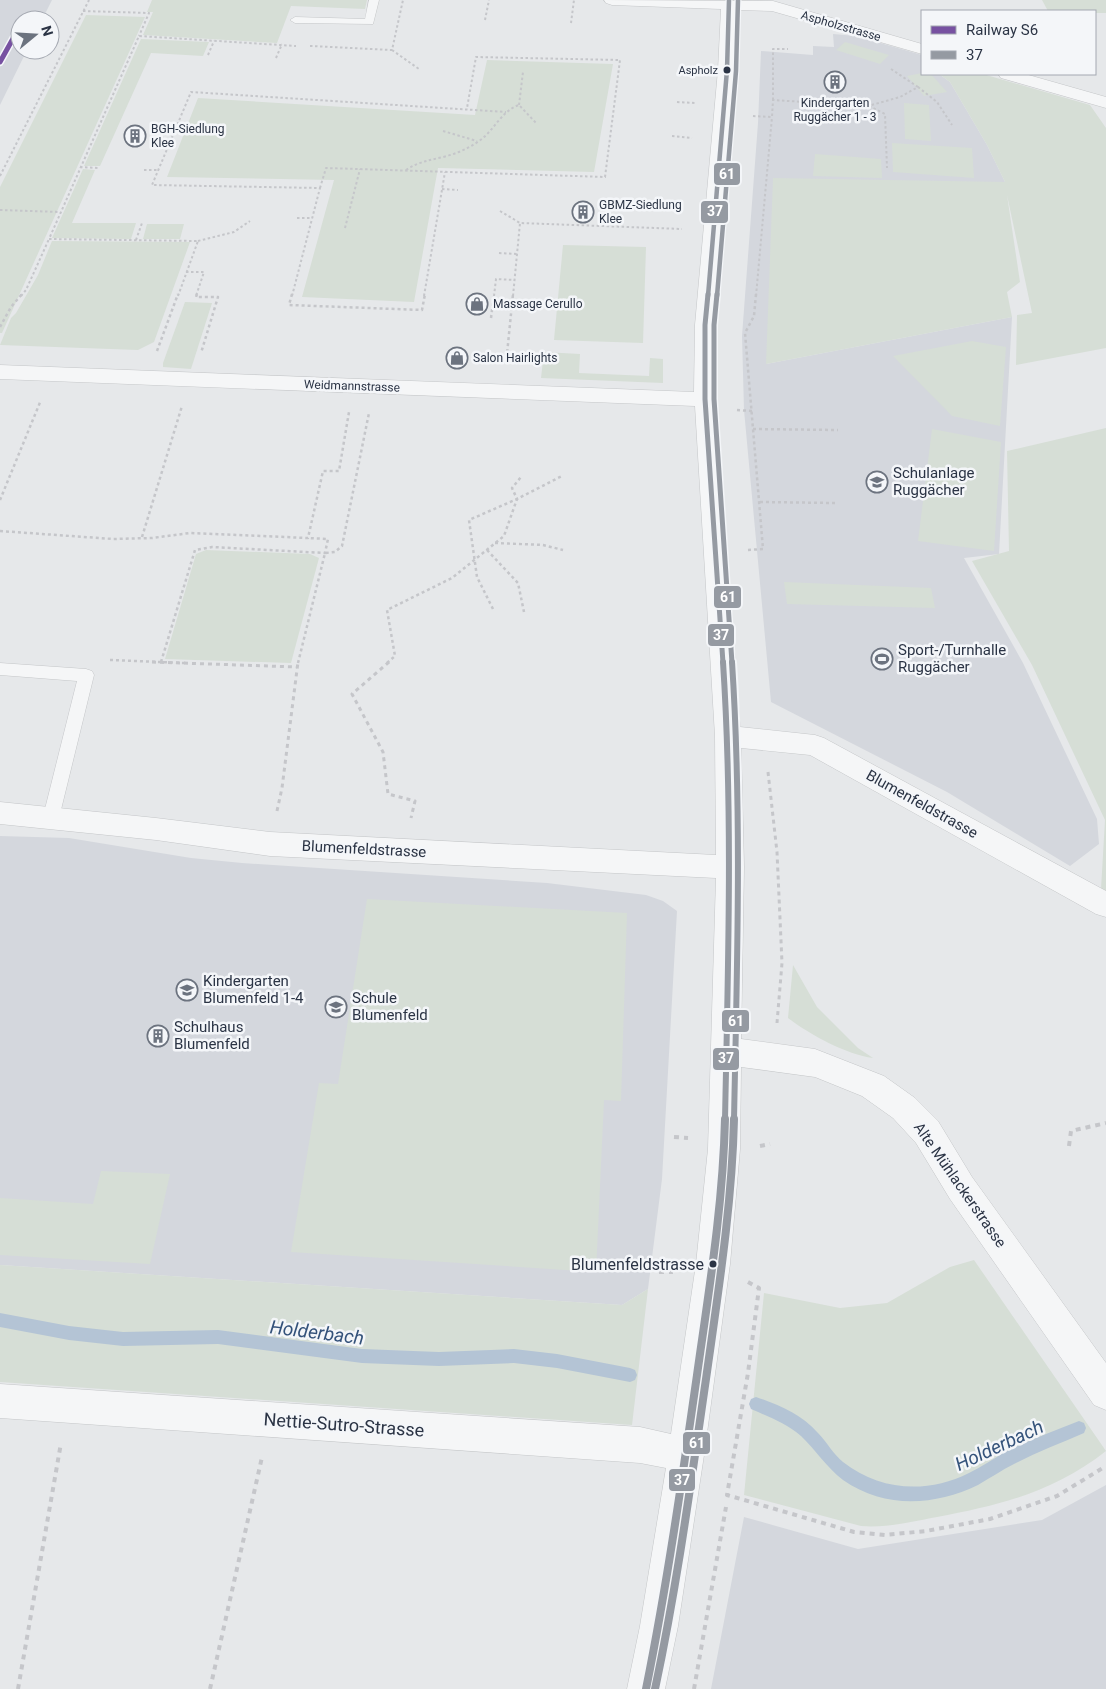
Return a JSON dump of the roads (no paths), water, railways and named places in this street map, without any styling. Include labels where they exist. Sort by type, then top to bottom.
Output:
[{"type":"street","name":"Aspholzstrasse","points":[[612,0],[729,2],[772,6],[921,49]]},
{"type":"street","points":[[646,1689],[660,1626],[686,1456],[714,1255],[724,1149],[730,867],[728,736],[705,399],[705,325],[727,70],[729,2]]},
{"type":"street","points":[[1010,75],[1106,103]]},
{"type":"street","name":"Weidmannstrasse","points":[[0,372],[705,399]]},
{"type":"street","name":"Blumenfeldstrasse","points":[[728,736],[815,745],[1106,905]]},
{"type":"street","name":"Blumenfeldstrasse","points":[[0,813],[52,817],[270,844],[730,867]]},
{"type":"street","name":"Alte Mühlackerstrasse","points":[[727,1051],[815,1063],[873,1086],[904,1108],[927,1132],[961,1188],[1106,1393]]},
{"type":"street","name":"Nettie-Sutro-Strasse","points":[[0,1401],[640,1445],[686,1456]]},
{"type":"lane","points":[[296,20],[368,22],[374,0]]},
{"type":"lane","points":[[0,669],[86,675],[52,817]]},
{"type":"waterway","name":"Holderbach","points":[[0,1320],[69,1333],[123,1339],[218,1337],[362,1356],[439,1359],[514,1356],[557,1361],[630,1375]]},
{"type":"waterway","name":"Holderbach","points":[[756,1404],[780,1414],[801,1426],[834,1464],[854,1478],[869,1486],[901,1494],[934,1492],[951,1488],[975,1478],[1024,1451],[1079,1428]]},
{"type":"rail line","name":"S6","points":[[0,62],[10,44]]},
{"type":"place","name":"Aspholz","points":[[727,70]]},
{"type":"place","name":"Kindergarten Ruggächer 1 - 3","points":[[835,82]]},
{"type":"place","name":"BGH-Siedlung Klee","points":[[135,136]]},
{"type":"place","name":"GBMZ-Siedlung Klee","points":[[583,212]]},
{"type":"place","name":"Massage Cerullo","points":[[477,304]]},
{"type":"place","name":"Salon Hairlights","points":[[457,358]]},
{"type":"place","name":"Schulanlage Ruggächer","points":[[877,482]]},
{"type":"place","name":"Sport-/Turnhalle Ruggächer","points":[[882,659]]},
{"type":"place","name":"Kindergarten Blumenfeld 1-4","points":[[187,990]]},
{"type":"place","name":"Schule Blumenfeld","points":[[336,1007]]},
{"type":"place","name":"Schulhaus Blumenfeld","points":[[158,1036]]},
{"type":"place","name":"Blumenfeldstrasse","points":[[713,1264]]}]
